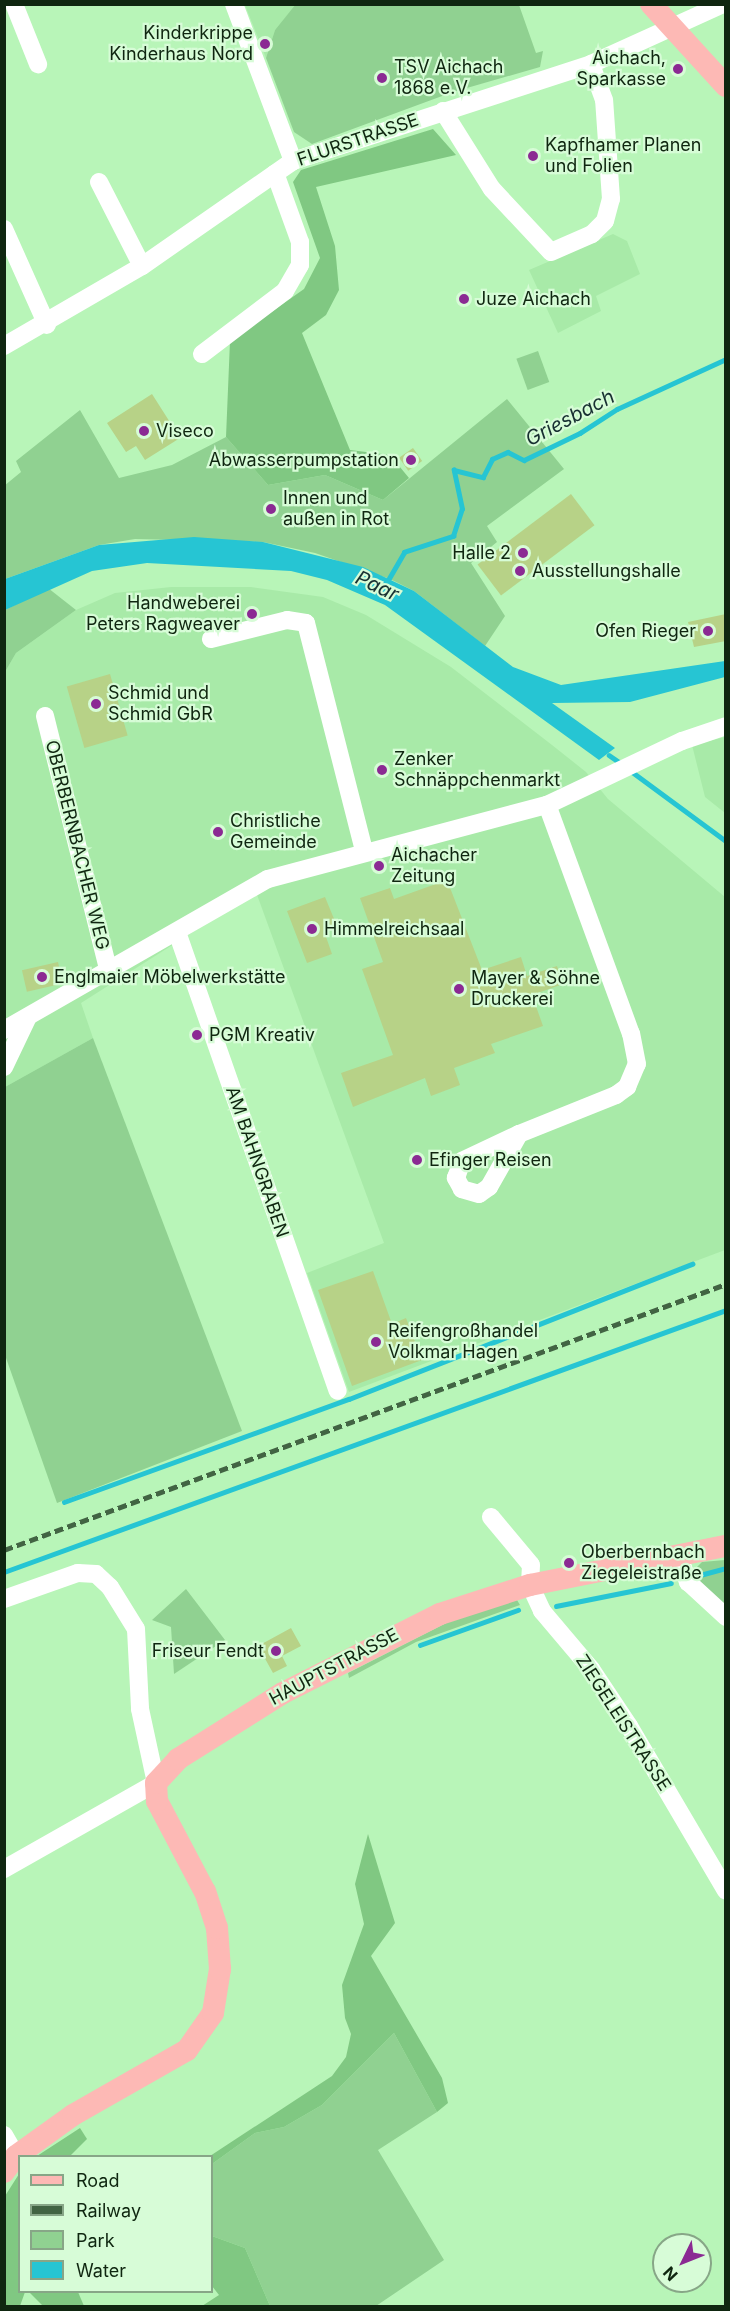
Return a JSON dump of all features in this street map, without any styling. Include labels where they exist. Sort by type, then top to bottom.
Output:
[{"type":"main road","points":[[651,4],[669,30],[726,86]]},
{"type":"main road","name":"HAUPTSTRASSE","points":[[156,1782],[204,1740],[330,1668],[433,1617],[530,1585],[726,1546]]},
{"type":"main road","points":[[19,2155],[73,2115],[172,2061],[200,2036],[213,2013],[220,1969],[217,1928],[206,1892],[164,1817],[156,1782]]},
{"type":"street","points":[[14,4],[38,64]]},
{"type":"street","points":[[234,4],[294,161]]},
{"type":"street","name":"FLURSTRASSE","points":[[4,346],[46,325],[142,266],[294,161],[591,64],[721,5]]},
{"type":"street","name":"FLURSTRASSE","points":[[443,111],[492,189],[551,252],[592,234],[605,221],[611,199],[604,100],[591,64]]},
{"type":"street","name":"FLURSTRASSE","points":[[202,354],[285,291],[298,272],[300,242],[275,173]]},
{"type":"street","points":[[99,182],[142,266]]},
{"type":"street","points":[[4,229],[46,325]]},
{"type":"street","points":[[211,639],[286,620],[306,623],[364,851]]},
{"type":"street","name":"OBERBERNBACHER WEG","points":[[45,716],[109,973]]},
{"type":"street","name":"OBERBERNBACHER WEG","points":[[4,1030],[109,973],[268,879],[364,851],[547,805],[650,757],[726,726]]},
{"type":"street","points":[[519,1134],[616,1095],[627,1087],[637,1064],[631,1034],[547,805]]},
{"type":"street","name":"AM BAHNGRABEN","points":[[177,932],[338,1391]]},
{"type":"street","points":[[4,1067],[27,1019]]},
{"type":"street","points":[[491,1517],[531,1565],[530,1585]]},
{"type":"street","points":[[679,1556],[688,1582],[726,1617]]},
{"type":"street","points":[[4,1599],[78,1573],[96,1575],[110,1587],[136,1629],[140,1709],[156,1782]]},
{"type":"street","name":"ZIEGELEISTRASSE","points":[[530,1585],[542,1611],[591,1669],[638,1738],[717,1865],[726,1891]]},
{"type":"street","name":"HAUPTSTRASSE","points":[[4,1869],[156,1782]]},
{"type":"street","points":[[4,2135],[8,2163]]},
{"type":"shaded area","name":"Kinderkrippe Kinderhaus Nord","points":[[245,5],[296,5],[275,30],[266,58]]},
{"type":"shaded area","points":[[433,129],[456,155],[316,187],[335,246],[339,290],[326,315],[302,333],[350,450],[390,455],[409,478],[383,500],[325,475],[268,485],[226,437],[230,341],[304,289],[320,258],[293,182],[301,170]]},
{"type":"shaded area","points":[[613,234],[627,241],[640,274],[596,296],[601,311],[558,333],[529,270]]},
{"type":"shaded area","points":[[171,587],[251,587],[323,597],[366,615],[451,667],[552,745],[586,772],[608,799],[725,897],[725,1250],[349,1392],[307,1273],[384,1243],[256,892],[81,1003],[93,1038],[5,1087],[5,672],[16,653],[76,610],[115,593]]},
{"type":"shaded area","points":[[725,737],[725,813],[705,797],[692,745]]},
{"type":"shaded area","points":[[368,1834],[395,1923],[371,1956],[442,2078],[448,2103],[437,2112],[394,2033],[322,2105],[284,2127],[255,2133],[213,2163],[212,2155],[332,2076],[346,2057],[351,2034],[345,2018],[342,1985],[364,1924],[355,1884]]},
{"type":"shaded area","points":[[80,2128],[87,2139],[71,2155],[39,2155]]},
{"type":"shaded area","points":[[18,2176],[18,2293],[25,2293],[20,2306],[5,2306],[5,2196]]},
{"type":"shaded area","points":[[213,2236],[245,2248],[270,2306],[202,2306],[219,2295],[213,2287]]},
{"type":"shaded area","points":[[30,2293],[78,2293],[84,2306],[43,2306]]},
{"type":"green space","name":"TSV Aichach 1868 e.V.","points":[[296,4],[519,5],[536,53],[543,51],[540,67],[453,92],[312,144],[294,132],[266,58],[275,30]]},
{"type":"green space","points":[[538,351],[549,382],[528,390],[516,359]]},
{"type":"green space","points":[[507,399],[564,469],[487,526],[497,542],[471,563],[505,616],[485,646],[414,591],[390,579],[315,553],[263,542],[135,539],[99,545],[5,579],[4,486],[21,472],[16,461],[80,410],[119,478],[172,465],[226,437],[268,485],[325,475],[383,500]]},
{"type":"green space","points":[[48,588],[76,610],[16,653],[5,672],[5,610]]},
{"type":"green space","points":[[93,1038],[242,1431],[57,1503],[5,1355],[5,1087]]},
{"type":"green space","points":[[725,1560],[725,1608],[696,1583],[693,1571],[702,1562]]},
{"type":"green space","points":[[186,1589],[225,1640],[174,1674],[171,1627],[152,1620]]},
{"type":"green space","points":[[517,1600],[520,1605],[416,1642],[349,1678],[348,1673],[452,1620]]},
{"type":"green space","points":[[394,2033],[437,2112],[378,2150],[444,2260],[376,2306],[270,2306],[245,2248],[213,2236],[213,2163],[255,2133],[284,2127],[322,2105]]},
{"type":"water","name":"Paar","points":[[194,537],[263,542],[363,567],[414,591],[513,667],[561,685],[725,661],[725,677],[630,702],[552,703],[615,748],[599,760],[385,605],[327,580],[291,571],[147,563],[92,571],[5,610],[5,579],[99,545]]},
{"type":"building","name":"Viseco","points":[[152,394],[180,438],[145,460],[136,446],[126,452],[107,423]]},
{"type":"building","name":"Abwasserpumpstation","points":[[413,448],[422,461],[408,471],[399,458]]},
{"type":"building","name":"Halle 2","points":[[571,494],[594,525],[501,596],[478,564]]},
{"type":"building","name":"Ofen Rieger","points":[[726,614],[726,641],[694,647],[688,622]]},
{"type":"building","name":"Schmid und Schmid GbR","points":[[110,674],[128,736],[84,748],[67,686]]},
{"type":"building","name":"Mayer & Söhne Druckerei","points":[[447,880],[482,970],[521,957],[527,976],[557,966],[563,984],[532,995],[543,1026],[491,1044],[495,1053],[454,1068],[460,1085],[431,1096],[425,1078],[353,1107],[341,1073],[393,1055],[362,969],[383,962],[360,898],[390,888],[394,899]]},
{"type":"building","name":"Himmelreichsaal","points":[[325,897],[337,926],[324,931],[332,954],[307,963],[287,911]]},
{"type":"building","name":"Englmaier Möbelwerkstätte","points":[[58,962],[63,983],[27,992],[22,970]]},
{"type":"building","name":"Reifengroßhandel Volkmar Hagen","points":[[373,1271],[392,1324],[406,1318],[422,1360],[352,1386],[318,1290]]},
{"type":"building","name":"Friseur Fendt","points":[[291,1628],[301,1646],[282,1656],[287,1666],[273,1673],[258,1646]]},
{"type":"waterway","name":"Griesbach","points":[[387,582],[404,552],[453,536],[462,509],[454,470],[483,477],[492,459],[508,452],[524,460],[580,433],[617,409],[726,359]]},
{"type":"waterway","points":[[609,755],[622,764]]},
{"type":"waterway","points":[[631,771],[726,841]]},
{"type":"waterway","points":[[64,1502],[349,1399],[692,1264]]},
{"type":"waterway","points":[[4,1572],[726,1310]]},
{"type":"waterway","points":[[700,1575],[726,1568]]},
{"type":"waterway","points":[[556,1606],[671,1583]]},
{"type":"waterway","points":[[420,1645],[518,1610]]},
{"type":"railway","points":[[4,1550],[726,1284]]},
{"type":"place","name":"Kinderkrippe Kinderhaus Nord","points":[[265,44]]},
{"type":"place","name":"Aichach, Sparkasse","points":[[678,69]]},
{"type":"place","name":"TSV Aichach 1868 e.V.","points":[[382,78]]},
{"type":"place","name":"Kapfhamer Planen und Folien","points":[[533,156]]},
{"type":"place","name":"Juze Aichach","points":[[464,299]]},
{"type":"place","name":"Viseco","points":[[144,431]]},
{"type":"place","name":"Abwasserpumpstation","points":[[411,460]]},
{"type":"place","name":"Innen und außen in Rot","points":[[271,509]]},
{"type":"place","name":"Halle 2","points":[[523,553]]},
{"type":"place","name":"Ausstellungshalle","points":[[520,571]]},
{"type":"place","name":"Handweberei Peters Ragweaver","points":[[252,614]]},
{"type":"place","name":"Ofen Rieger","points":[[708,631]]},
{"type":"place","name":"Schmid und Schmid GbR","points":[[96,704]]},
{"type":"place","name":"Zenker Schnäppchenmarkt","points":[[382,770]]},
{"type":"place","name":"Christliche Gemeinde","points":[[218,832]]},
{"type":"place","name":"Aichacher Zeitung","points":[[379,866]]},
{"type":"place","name":"Himmelreichsaal","points":[[312,929]]},
{"type":"place","name":"Englmaier Möbelwerkstätte","points":[[42,977]]},
{"type":"place","name":"Mayer & Söhne Druckerei","points":[[459,989]]},
{"type":"place","name":"PGM Kreativ","points":[[197,1035]]},
{"type":"place","name":"Efinger Reisen","points":[[417,1160]]},
{"type":"place","name":"Reifengroßhandel Volkmar Hagen","points":[[376,1342]]},
{"type":"place","name":"Oberbernbach Ziegeleistraße","points":[[569,1563]]},
{"type":"place","name":"Friseur Fendt","points":[[276,1651]]}]
